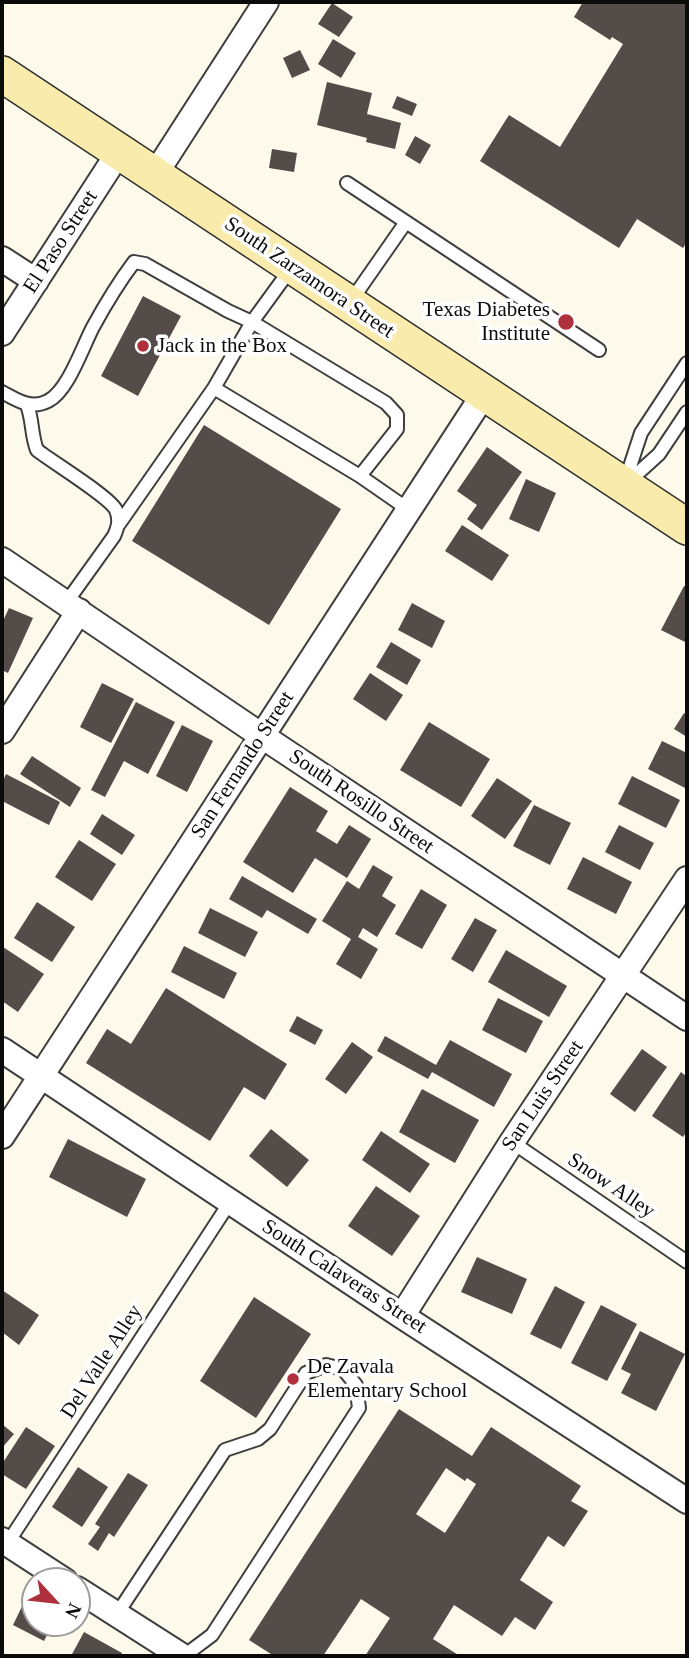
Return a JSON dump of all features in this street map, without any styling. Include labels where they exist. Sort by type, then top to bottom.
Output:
[{"type":"main road","name":"South Zarzamora Street","points":[[2,74],[687,527]]},
{"type":"street","points":[[154,176],[266,2]]},
{"type":"street","name":"El Paso Street","points":[[2,332],[119,152]]},
{"type":"street","points":[[2,259],[36,281]]},
{"type":"street","name":"San Fernando Street","points":[[2,1136],[484,394]]},
{"type":"street","name":"South Rosillo Street","points":[[2,561],[687,1017]]},
{"type":"street","points":[[2,731],[73,607]]},
{"type":"street","name":"San Luis Street","points":[[402,1316],[512,1142],[687,879]]},
{"type":"street","name":"South Calaveras Street","points":[[2,1050],[402,1316],[687,1501]]},
{"type":"street","points":[[4,1542],[43,1567]]},
{"type":"street","points":[[91,1598],[183,1656]]},
{"type":"lane","points":[[347,183],[599,351]]},
{"type":"lane","points":[[348,304],[406,222]]},
{"type":"lane","points":[[2,392],[27,405],[47,402],[59,393],[94,326],[134,262],[145,264],[252,322],[386,403],[397,415],[397,429],[360,476]]},
{"type":"lane","points":[[73,607],[119,524],[214,388],[252,322],[292,267]]},
{"type":"lane","points":[[624,485],[641,433],[687,363]]},
{"type":"lane","points":[[214,388],[360,476],[409,510]]},
{"type":"lane","points":[[27,405],[33,419],[33,439],[37,450],[103,496],[115,509],[119,524]]},
{"type":"lane","points":[[624,485],[659,454],[687,412]]},
{"type":"lane","name":"Snow Alley","points":[[512,1142],[687,1262]]},
{"type":"lane","name":"Del Valle Alley","points":[[4,1542],[230,1202]]},
{"type":"lane","points":[[117,1614],[225,1450],[258,1439],[270,1429],[306,1373],[326,1364],[343,1370],[356,1385],[359,1408],[212,1635],[183,1656]]},
{"type":"building","points":[[583,2],[687,2],[687,242],[683,248],[637,219],[619,248],[480,161],[509,115],[560,147],[623,44],[612,37],[610,40],[574,17]]},
{"type":"building","points":[[332,3],[353,17],[339,37],[318,24]]},
{"type":"building","points":[[333,39],[356,53],[341,78],[318,64]]},
{"type":"building","points":[[300,50],[310,70],[292,78],[283,58]]},
{"type":"building","points":[[327,82],[372,93],[367,114],[401,123],[395,149],[366,142],[367,138],[317,125]]},
{"type":"building","points":[[397,96],[417,104],[412,116],[392,108]]},
{"type":"building","points":[[415,136],[431,145],[420,164],[405,155]]},
{"type":"building","points":[[272,149],[297,153],[294,172],[269,168]]},
{"type":"building","points":[[143,296],[181,316],[138,396],[101,376]]},
{"type":"building","points":[[204,425],[341,509],[269,625],[132,541]]},
{"type":"building","points":[[487,447],[522,472],[482,530],[467,519],[477,505],[457,491]]},
{"type":"building","points":[[526,479],[556,493],[539,532],[509,519]]},
{"type":"building","points":[[462,525],[509,555],[492,581],[445,551]]},
{"type":"building","points":[[684,586],[687,587],[687,643],[661,630]]},
{"type":"building","points":[[412,603],[445,621],[432,648],[398,630]]},
{"type":"building","points":[[9,608],[33,618],[8,673],[2,670],[2,623]]},
{"type":"building","points":[[391,642],[421,660],[407,685],[376,667]]},
{"type":"building","points":[[370,673],[403,695],[386,721],[353,699]]},
{"type":"building","points":[[102,683],[134,699],[111,743],[80,727]]},
{"type":"building","points":[[136,702],[175,722],[148,774],[124,761],[105,797],[91,790]]},
{"type":"building","points":[[684,713],[687,715],[687,737],[674,729]]},
{"type":"building","points":[[429,722],[490,759],[461,807],[400,770]]},
{"type":"building","points":[[182,725],[213,741],[187,792],[156,776]]},
{"type":"building","points":[[662,741],[687,753],[687,789],[648,769]]},
{"type":"building","points":[[32,756],[81,788],[70,807],[20,774]]},
{"type":"building","points":[[6,774],[60,802],[49,825],[2,801],[2,783]]},
{"type":"building","points":[[632,776],[680,800],[666,828],[618,804]]},
{"type":"building","points":[[497,778],[532,801],[505,839],[471,816]]},
{"type":"building","points":[[290,787],[328,811],[316,831],[337,844],[349,825],[371,839],[347,878],[315,858],[293,893],[243,862]]},
{"type":"building","points":[[534,805],[571,823],[550,865],[513,846]]},
{"type":"building","points":[[102,814],[135,835],[122,855],[90,834]]},
{"type":"building","points":[[619,825],[654,843],[640,870],[605,852]]},
{"type":"building","points":[[79,840],[116,864],[92,901],[55,877]]},
{"type":"building","points":[[583,857],[632,882],[616,914],[567,889]]},
{"type":"building","points":[[373,865],[393,877],[382,896],[396,905],[377,937],[363,928],[358,937],[378,949],[361,979],[336,964],[351,939],[322,921],[347,881],[359,889]]},
{"type":"building","points":[[242,876],[317,919],[308,934],[267,910],[262,918],[229,899]]},
{"type":"building","points":[[421,889],[447,905],[422,949],[395,934]]},
{"type":"building","points":[[37,902],[75,927],[52,962],[14,938]]},
{"type":"building","points":[[210,908],[258,932],[245,957],[198,933]]},
{"type":"building","points":[[475,918],[497,930],[473,972],[451,959]]},
{"type":"building","points":[[184,946],[237,973],[224,999],[171,972]]},
{"type":"building","points":[[3,947],[44,974],[18,1012],[2,1001]]},
{"type":"building","points":[[506,950],[567,986],[549,1017],[488,982]]},
{"type":"building","points":[[166,988],[287,1064],[265,1100],[244,1087],[210,1141],[86,1063],[107,1029],[131,1044]]},
{"type":"building","points":[[498,998],[543,1021],[526,1053],[482,1030]]},
{"type":"building","points":[[297,1016],[323,1030],[315,1045],[289,1031]]},
{"type":"building","points":[[385,1036],[436,1065],[450,1040],[512,1074],[494,1107],[432,1072],[428,1079],[377,1051]]},
{"type":"building","points":[[352,1042],[373,1057],[346,1094],[325,1079]]},
{"type":"building","points":[[642,1049],[667,1067],[635,1112],[610,1094]]},
{"type":"building","points":[[681,1072],[687,1077],[687,1131],[683,1137],[652,1116]]},
{"type":"building","points":[[422,1089],[479,1120],[455,1163],[399,1132]]},
{"type":"building","points":[[271,1129],[309,1160],[287,1187],[249,1156]]},
{"type":"building","points":[[381,1131],[430,1164],[410,1193],[362,1160]]},
{"type":"building","points":[[68,1139],[146,1179],[127,1217],[49,1177]]},
{"type":"building","points":[[376,1186],[420,1216],[392,1256],[348,1226]]},
{"type":"building","points":[[477,1257],[527,1279],[512,1314],[461,1292]]},
{"type":"building","points":[[555,1286],[585,1302],[561,1349],[530,1334]]},
{"type":"building","points":[[2,1290],[39,1315],[19,1345],[2,1332]]},
{"type":"building","points":[[254,1297],[311,1334],[256,1418],[200,1381]]},
{"type":"building","points":[[601,1305],[637,1324],[607,1381],[571,1363]]},
{"type":"building","points":[[640,1331],[685,1354],[656,1411],[621,1393],[631,1374],[621,1369]]},
{"type":"building","points":[[399,1409],[472,1456],[491,1427],[581,1486],[571,1501],[588,1511],[564,1547],[548,1536],[520,1580],[553,1602],[535,1630],[515,1617],[502,1636],[454,1605],[433,1639],[460,1656],[365,1656],[390,1618],[361,1599],[323,1656],[274,1656],[249,1640]],"holes":[[[446,1468],[465,1481],[467,1478],[476,1484],[445,1533],[416,1514]]]},
{"type":"building","points":[[2,1424],[14,1434],[2,1448]]},
{"type":"building","points":[[26,1427],[55,1446],[26,1489],[2,1474],[2,1464]]},
{"type":"building","points":[[78,1467],[108,1487],[82,1527],[52,1507]]},
{"type":"building","points":[[128,1473],[148,1485],[114,1537],[109,1533],[98,1551],[88,1544],[100,1527],[95,1524]]},
{"type":"building","points":[[21,1608],[21,1629],[13,1625]]},
{"type":"building","points":[[91,1636],[122,1653],[120,1656],[71,1656],[81,1637]]},
{"type":"place","name":"Texas Diabetes Institute","points":[[566,322]]},
{"type":"place","name":"Jack in the Box","points":[[143,346]]},
{"type":"place","name":"De Zavala Elementary School","points":[[293,1379]]}]
